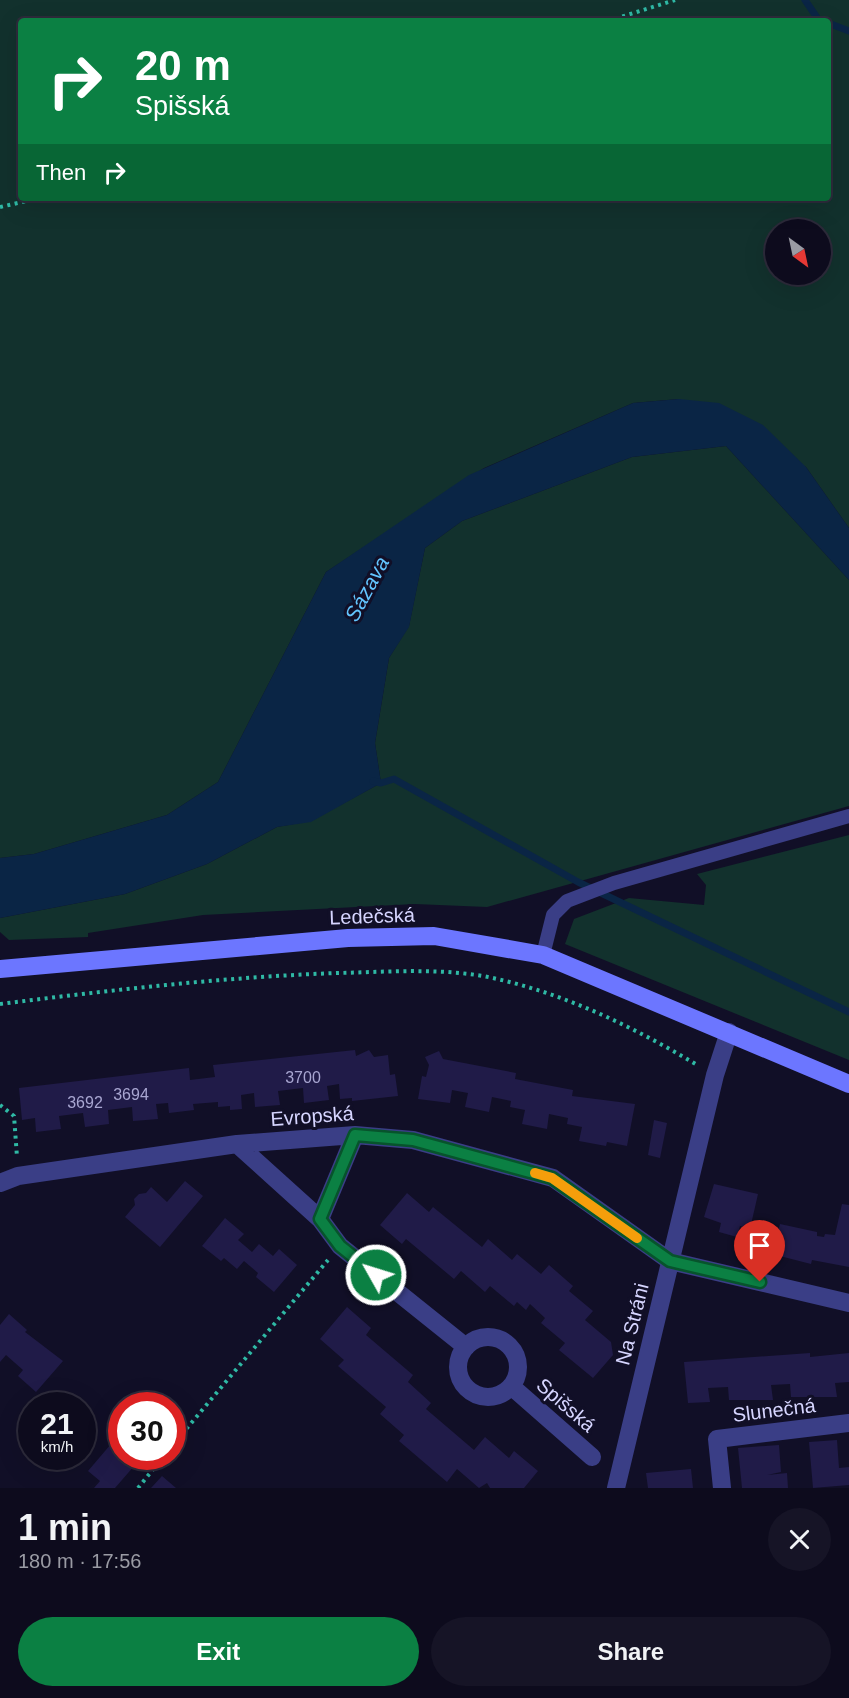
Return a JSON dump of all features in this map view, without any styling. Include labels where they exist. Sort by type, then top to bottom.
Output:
[{"type":"main road","name":"Ledečská","points":[[0,969],[359,938],[434,936],[543,955],[849,1084]]},
{"type":"street","name":"Na Stráni","points":[[616,1488],[715,1075],[729,1032]]},
{"type":"street","name":"Evropská","points":[[0,1183],[18,1176],[237,1144],[355,1135],[413,1140],[552,1178],[670,1261]]},
{"type":"street","points":[[320,1219],[355,1135]]},
{"type":"street","points":[[237,1144],[320,1219],[340,1246],[466,1347]]},
{"type":"street","points":[[670,1261],[849,1304]]},
{"type":"street","name":"Spišská","points":[[484,1337],[498,1339],[510,1347],[517,1366],[511,1386],[501,1394],[489,1397],[476,1395],[466,1387],[458,1370],[459,1358],[466,1347],[484,1337]]},
{"type":"street","name":"Spišská","points":[[511,1386],[592,1457]]},
{"type":"street","name":"Slunečná","points":[[722,1488],[717,1439],[849,1423]]},
{"type":"lane","points":[[543,955],[553,915],[567,901],[614,884],[849,816]]},
{"type":"path","points":[[618,18],[675,0]]},
{"type":"path","points":[[0,207],[27,201]]},
{"type":"path","points":[[0,1004],[111,990],[259,976],[413,971],[458,972],[525,986],[582,1006],[644,1033],[715,1075]]},
{"type":"path","points":[[0,1105],[14,1116],[18,1176]]},
{"type":"path","points":[[186,1429],[340,1246]]},
{"type":"path","points":[[138,1488],[153,1470]]},
{"type":"green space","points":[[0,0],[849,0],[849,528],[806,467],[679,399],[633,403],[484,468],[326,572],[218,782],[167,815],[34,854],[0,858]]},
{"type":"green space","points":[[726,446],[849,580],[849,806],[487,907],[415,904],[203,915],[88,933],[88,937],[9,940],[0,932],[0,918],[125,894],[207,864],[277,827],[311,821],[381,783],[375,743],[389,658],[409,626],[425,548],[462,521],[632,457]]},
{"type":"green space","points":[[849,835],[849,1060],[565,944],[574,919],[629,898],[704,905],[706,885],[697,874]]},
{"type":"water","name":"Sázava","points":[[679,399],[719,403],[763,425],[806,467],[849,528],[849,580],[726,446],[632,457],[462,521],[425,548],[409,627],[389,658],[375,743],[381,783],[311,822],[277,827],[207,864],[125,894],[0,918],[0,858],[34,854],[167,815],[218,782],[326,572],[469,475],[633,403]]},
{"type":"building","points":[[355,1050],[356,1056],[369,1050],[374,1057],[388,1055],[390,1075],[395,1074],[398,1096],[352,1101],[352,1098],[340,1099],[339,1084],[327,1086],[329,1100],[304,1103],[303,1088],[278,1091],[280,1105],[255,1107],[254,1093],[241,1095],[242,1109],[230,1110],[230,1106],[218,1107],[218,1102],[193,1104],[194,1110],[169,1113],[168,1103],[156,1104],[158,1119],[133,1121],[132,1107],[108,1110],[109,1124],[85,1127],[83,1113],[59,1116],[61,1129],[36,1132],[35,1118],[22,1120],[19,1088],[189,1068],[190,1080],[215,1077],[213,1065]]},
{"type":"building","points":[[439,1051],[443,1059],[516,1073],[515,1079],[573,1090],[572,1096],[635,1104],[627,1146],[607,1142],[606,1146],[579,1141],[582,1127],[567,1124],[568,1118],[549,1114],[547,1129],[522,1124],[525,1110],[510,1107],[511,1101],[492,1097],[489,1112],[465,1107],[468,1093],[452,1090],[450,1103],[418,1099],[422,1076],[426,1077],[429,1065],[425,1057]]},
{"type":"building","points":[[654,1120],[667,1123],[660,1158],[648,1155]]},
{"type":"building","points":[[185,1181],[203,1196],[160,1247],[125,1217],[135,1205],[134,1199],[139,1194],[146,1193],[151,1187],[167,1202]]},
{"type":"building","points":[[714,1184],[758,1194],[750,1229],[740,1226],[737,1237],[719,1232],[721,1223],[704,1217]]},
{"type":"building","points":[[407,1193],[429,1212],[433,1207],[482,1247],[488,1239],[512,1260],[517,1254],[541,1274],[549,1265],[573,1286],[569,1291],[593,1311],[585,1320],[611,1342],[613,1355],[593,1378],[559,1350],[565,1343],[541,1323],[545,1318],[530,1304],[526,1310],[517,1302],[514,1306],[490,1286],[485,1292],[461,1271],[454,1279],[406,1239],[402,1244],[380,1225]]},
{"type":"building","points":[[842,1204],[849,1205],[849,1267],[812,1260],[811,1264],[772,1254],[780,1224],[817,1232],[817,1236],[835,1235]]},
{"type":"building","points":[[225,1218],[244,1234],[238,1240],[252,1252],[259,1244],[273,1256],[279,1249],[297,1265],[274,1292],[256,1277],[258,1273],[244,1261],[237,1269],[224,1258],[221,1261],[202,1246]]},
{"type":"building","points":[[347,1307],[371,1328],[366,1335],[413,1375],[408,1382],[431,1403],[426,1409],[474,1450],[485,1437],[509,1458],[514,1451],[538,1471],[524,1488],[490,1488],[487,1483],[479,1488],[457,1469],[447,1482],[399,1441],[404,1435],[380,1414],[386,1407],[338,1366],[344,1360],[320,1339]]},
{"type":"building","points":[[9,1314],[27,1330],[25,1332],[63,1361],[36,1392],[18,1376],[23,1370],[6,1355],[0,1362],[0,1325]]},
{"type":"building","points":[[810,1353],[810,1357],[849,1353],[849,1382],[835,1383],[837,1397],[791,1397],[790,1384],[771,1385],[773,1400],[729,1400],[728,1387],[708,1388],[710,1402],[688,1403],[684,1362]]},
{"type":"building","points":[[837,1440],[839,1468],[849,1467],[849,1485],[813,1488],[809,1442]]},
{"type":"building","points":[[779,1445],[781,1472],[767,1475],[787,1473],[788,1488],[742,1488],[738,1448]]},
{"type":"building","points":[[108,1448],[108,1470],[131,1470],[115,1488],[94,1488],[100,1481],[88,1471],[96,1470],[96,1462]]},
{"type":"building","points":[[691,1469],[693,1488],[648,1488],[646,1473]]},
{"type":"building","points":[[162,1476],[176,1488],[151,1488]]},
{"type":"waterway","points":[[805,0],[817,18]]},
{"type":"waterway","points":[[831,24],[849,31]]},
{"type":"waterway","points":[[373,781],[381,783],[394,779],[578,882],[849,1012]]},
{"type":"slow traffic","points":[[535,1173],[552,1178],[637,1238]]},
{"type":"route","points":[[376,1275],[340,1246],[320,1219],[355,1135],[413,1140],[552,1178],[670,1261],[760,1282]]}]
